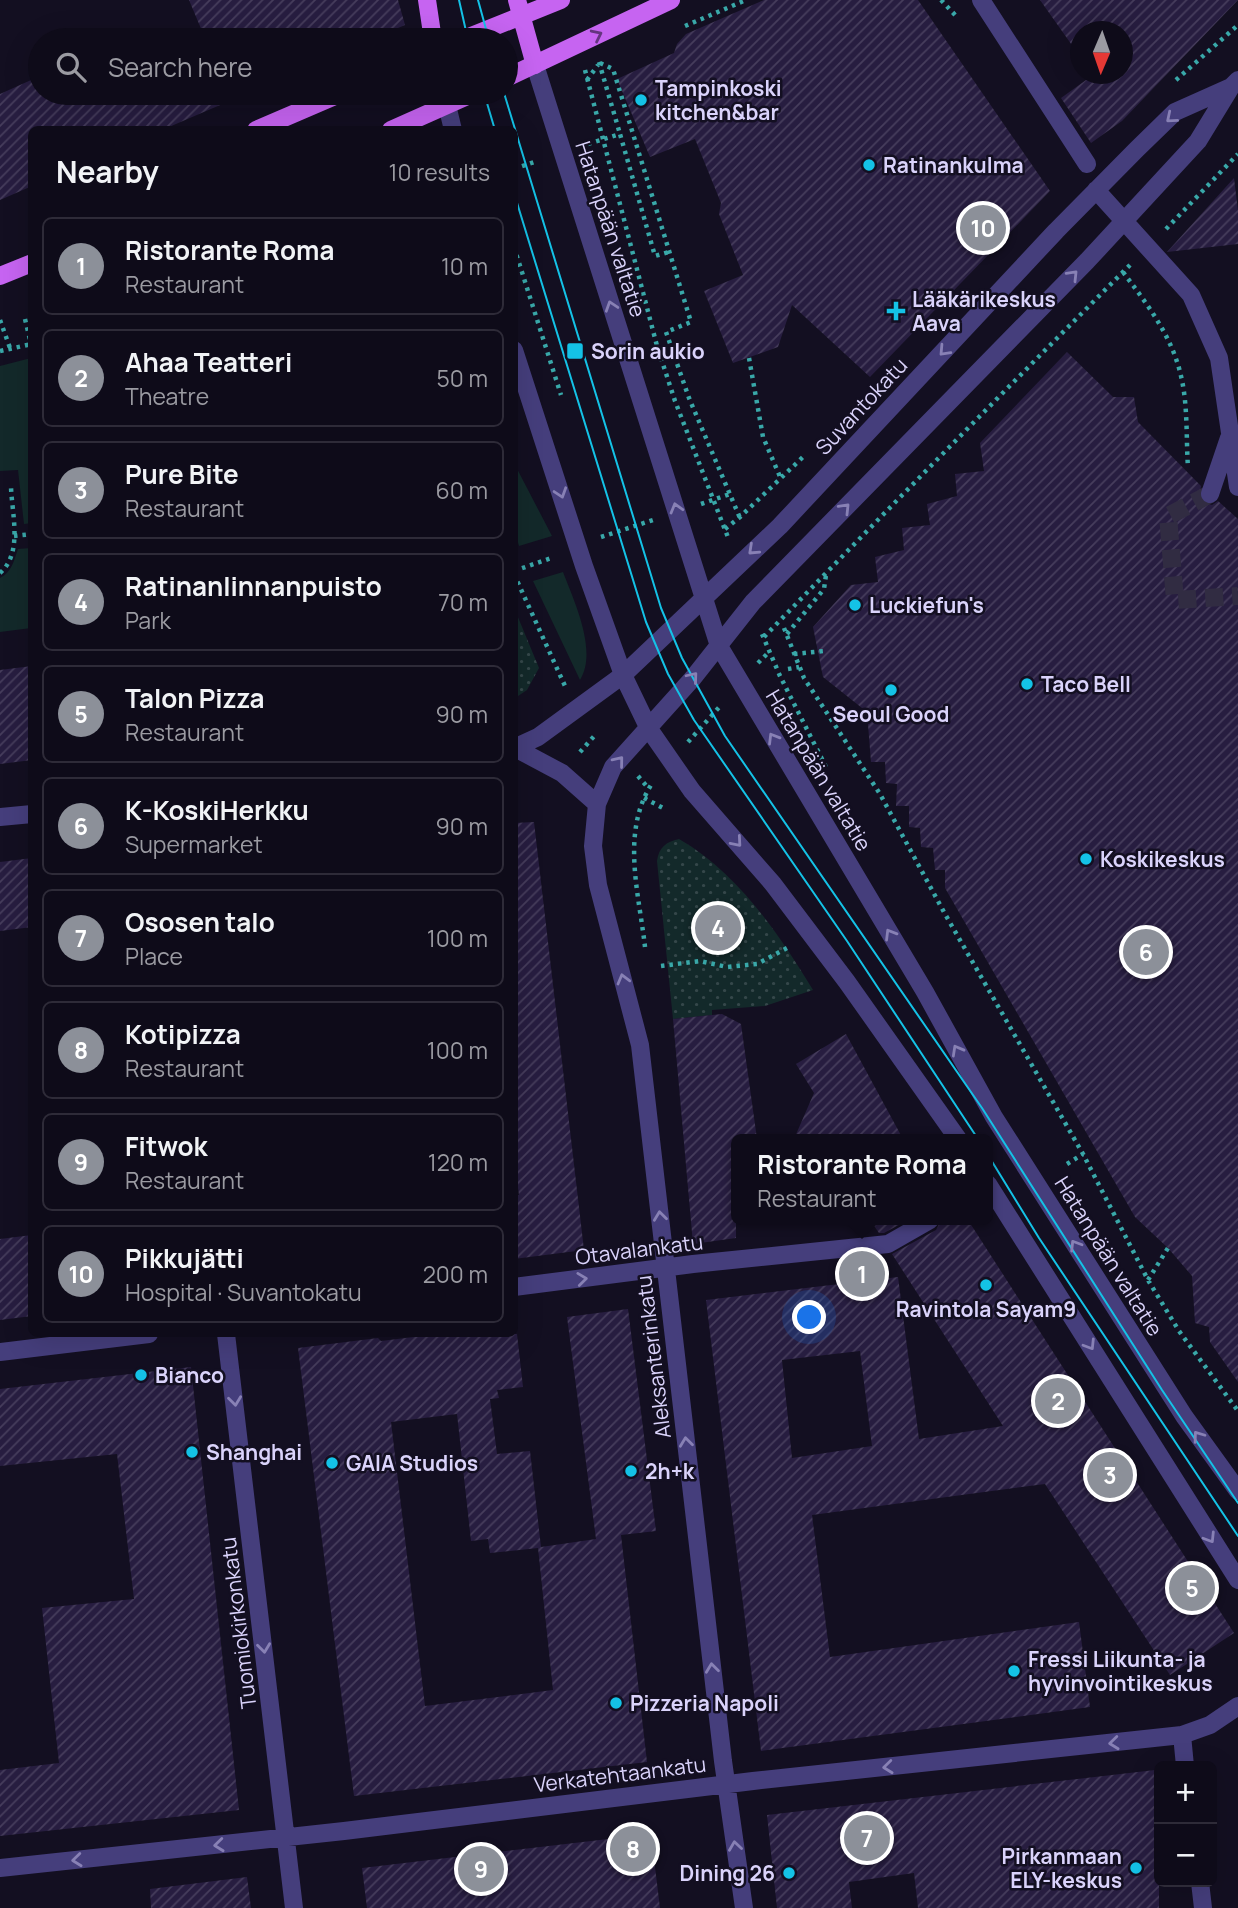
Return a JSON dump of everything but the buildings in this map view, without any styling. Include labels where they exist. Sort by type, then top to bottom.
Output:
[{"type":"main road","points":[[427,0],[431,28]]},
{"type":"main road","points":[[483,28],[519,8],[561,0]]},
{"type":"main road","points":[[518,73],[671,0]]},
{"type":"main road","name":"Hatanpään valtatie","points":[[519,8],[535,65]]},
{"type":"main road","points":[[265,126],[314,105]]},
{"type":"main road","points":[[398,126],[435,105]]},
{"type":"main road","points":[[0,276],[28,265]]},
{"type":"street","points":[[981,0],[1087,164]]},
{"type":"street","name":"Hatanpään valtatie","points":[[535,65],[719,646],[925,992],[994,1117],[1184,1416],[1238,1491]]},
{"type":"street","name":"Suvantokatu","points":[[518,747],[538,737],[623,675],[780,526],[1096,190],[1175,113],[1235,83]]},
{"type":"street","name":"Suvantokatu","points":[[649,729],[753,602],[1087,261],[1198,141],[1235,83]]},
{"type":"street","points":[[447,105],[452,126]]},
{"type":"street","points":[[1096,190],[1191,295],[1219,358],[1238,487]]},
{"type":"street","points":[[518,362],[584,566],[623,675],[649,729],[692,791],[773,884],[847,982],[954,1134]]},
{"type":"street","points":[[1210,494],[1231,432]]},
{"type":"street","name":"Aleksanterinkatu","points":[[649,729],[613,767],[597,804],[593,846],[598,885],[640,1045],[726,1784],[744,1908]]},
{"type":"street","points":[[518,750],[562,773],[597,804]]},
{"type":"street","points":[[0,817],[28,814]]},
{"type":"street","points":[[993,1192],[1238,1580]]},
{"type":"street","name":"Otavalankatu","points":[[518,1286],[666,1267],[888,1244],[921,1225]]},
{"type":"street","points":[[0,1352],[124,1337]]},
{"type":"street","name":"Tuomiokirkonkatu","points":[[226,1337],[294,1908]]},
{"type":"street","name":"Verkatehtaankatu","points":[[0,1868],[287,1837],[726,1784],[1182,1735],[1210,1725],[1238,1706]]},
{"type":"street","points":[[1182,1735],[1185,1761]]},
{"type":"street","points":[[1201,1887],[1203,1908]]},
{"type":"path","points":[[941,0],[953,13]]},
{"type":"path","points":[[669,252],[655,256],[599,63],[613,69],[691,322],[666,332],[689,398],[740,517]]},
{"type":"path","points":[[584,66],[657,346],[675,401],[726,533]]},
{"type":"path","points":[[603,139],[620,134]]},
{"type":"path","points":[[806,726],[780,676],[764,637],[1238,154]]},
{"type":"path","points":[[1123,272],[1150,307],[1170,343],[1181,377],[1189,475]]},
{"type":"path","points":[[0,320],[10,348]]},
{"type":"path","points":[[25,320],[28,332]]},
{"type":"path","points":[[0,351],[28,345]]},
{"type":"path","points":[[749,358],[763,437],[781,478]]},
{"type":"path","points":[[0,573],[12,558],[14,536],[11,487]]},
{"type":"path","points":[[597,539],[658,519]]},
{"type":"path","points":[[14,536],[28,534]]},
{"type":"path","points":[[518,571],[545,560]]},
{"type":"path","points":[[787,634],[824,589],[826,574]]},
{"type":"path","points":[[518,582],[569,695]]},
{"type":"path","points":[[784,628],[804,678],[880,794],[945,914],[1083,1154],[1148,1280],[1179,1331],[1238,1411]]},
{"type":"path","points":[[794,654],[824,651]]},
{"type":"path","points":[[788,669],[799,667]]},
{"type":"path","points":[[684,747],[726,700]]},
{"type":"path","points":[[591,729],[604,742]]},
{"type":"path","points":[[574,758],[596,734]]},
{"type":"path","points":[[639,778],[649,789],[634,827],[633,840],[646,956]]},
{"type":"path","points":[[644,797],[663,808]]},
{"type":"path","points":[[661,966],[700,961],[727,967],[757,964],[791,946]]},
{"type":"path","points":[[1067,1164],[1083,1154]]},
{"type":"path","points":[[1148,1280],[1168,1248]]},
{"type":"green space","points":[[28,359],[28,524],[24,524],[18,470],[0,471],[0,366]]},
{"type":"green space","points":[[518,471],[552,536],[519,546],[518,542]]},
{"type":"green space","points":[[28,548],[28,628],[0,632],[0,578],[10,569],[18,549]]},
{"type":"green space","points":[[563,572],[578,611],[585,641],[585,668],[580,680],[533,581]]},
{"type":"green space","points":[[518,617],[539,668],[527,690],[518,696]]},
{"type":"green space","points":[[679,839],[720,869],[755,906],[813,990],[765,1006],[712,1010],[712,1015],[673,1019],[657,861],[664,846]]},
{"type":"tunnel","points":[[1210,494],[1168,516],[1175,600],[1238,596]]},
{"type":"tram line","points":[[459,0],[465,28]]},
{"type":"tram line","points":[[478,0],[486,28]]},
{"type":"tram line","points":[[488,105],[494,126]]},
{"type":"tram line","points":[[508,105],[514,126]]},
{"type":"tram line","points":[[518,139],[661,608],[682,658],[725,736],[982,1108],[1162,1390],[1238,1503]]},
{"type":"tram line","points":[[518,206],[646,622],[668,674],[694,720],[847,941],[975,1134]]},
{"type":"tram line","points":[[993,1163],[1039,1238],[1238,1536]]},
{"type":"place","name":"Tampinkoski kitchen&bar","points":[[641,100]]},
{"type":"place","name":"Ratinankulma","points":[[869,165]]},
{"type":"place","name":"Pikkujätti","points":[[983,228]]},
{"type":"place","name":"Lääkärikeskus Aava","points":[[896,311]]},
{"type":"place","name":"Sorin aukio","points":[[575,351]]},
{"type":"place","name":"Luckiefun's","points":[[855,605]]},
{"type":"place","name":"Taco Bell","points":[[1027,684]]},
{"type":"place","name":"Seoul Good","points":[[891,690]]},
{"type":"place","name":"Koskikeskus","points":[[1086,859]]},
{"type":"place","name":"Ratinanlinnanpuisto","points":[[718,928]]},
{"type":"place","name":"K-KoskiHerkku","points":[[1146,952]]},
{"type":"place","name":"Ristorante Roma","points":[[862,1274]]},
{"type":"place","name":"Ravintola Sayam9","points":[[986,1285]]},
{"type":"place","name":"Bianco","points":[[141,1375]]},
{"type":"place","name":"Ahaa Teatteri","points":[[1058,1401]]},
{"type":"place","name":"Shanghai","points":[[192,1452]]},
{"type":"place","name":"GAIA Studios","points":[[332,1463]]},
{"type":"place","name":"2h+k","points":[[631,1471]]},
{"type":"place","name":"Pure Bite","points":[[1110,1475]]},
{"type":"place","name":"Talon Pizza","points":[[1192,1588]]},
{"type":"place","name":"Fressi Liikunta- ja hyvinvointikeskus","points":[[1014,1671]]},
{"type":"place","name":"Pizzeria Napoli","points":[[616,1703]]},
{"type":"place","name":"Ososen talo","points":[[867,1838]]},
{"type":"place","name":"Kotipizza","points":[[633,1849]]},
{"type":"place","name":"Pirkanmaan ELY-keskus","points":[[1136,1868]]},
{"type":"place","name":"Fitwok","points":[[481,1869]]},
{"type":"place","name":"Dining 26","points":[[789,1873]]}]
